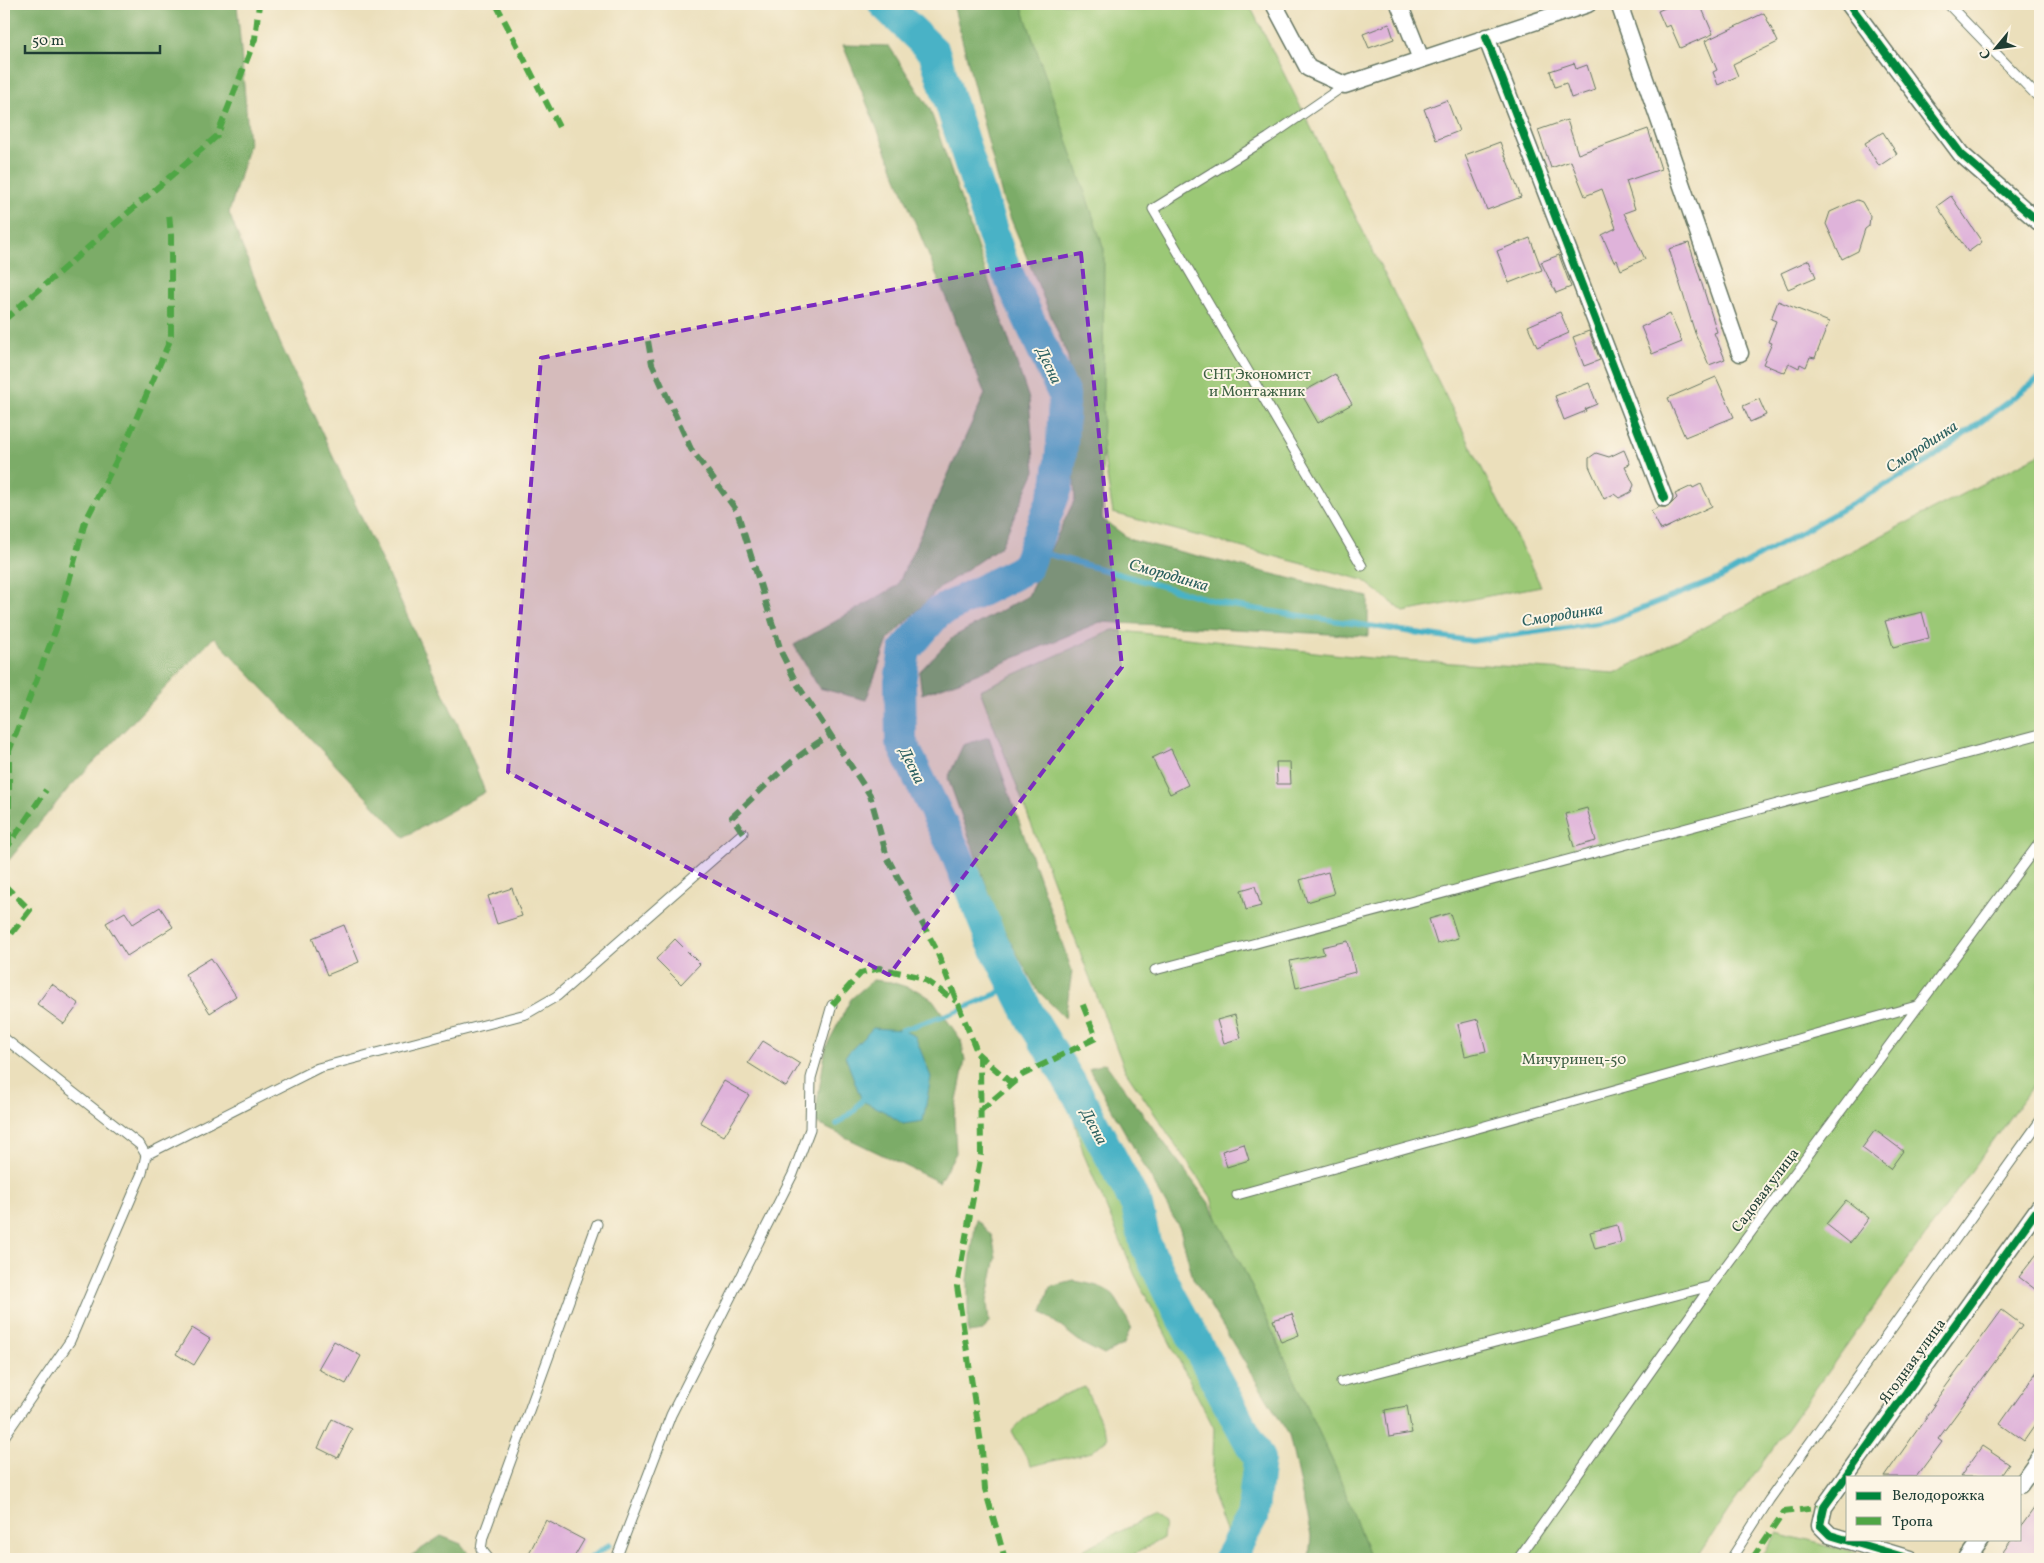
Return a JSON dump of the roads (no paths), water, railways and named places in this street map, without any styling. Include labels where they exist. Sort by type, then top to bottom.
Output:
[{"type":"street","points":[[1274,4],[1308,68],[1344,85],[1588,4]]},
{"type":"street","points":[[1399,4],[1421,59]]},
{"type":"street","points":[[1619,4],[1740,353]]},
{"type":"street","points":[[1849,4],[1961,154],[2040,223]]},
{"type":"street","points":[[1486,37],[1664,498]]},
{"type":"street","name":"Ягодная улица","points":[[1847,1476],[2040,1206]]},
{"type":"street","points":[[2022,1482],[2040,1457]]},
{"type":"street","name":"Ягодная улица","points":[[1846,1477],[1824,1508],[1820,1525],[1830,1535],[1846,1540]]},
{"type":"street","name":"Ягодная улица","points":[[1847,1540],[1910,1559]]},
{"type":"street","points":[[1967,1559],[1980,1540]]},
{"type":"lane","points":[[1948,4],[2040,99]]},
{"type":"lane","points":[[1344,85],[1268,138],[1153,210],[1362,566]]},
{"type":"lane","points":[[1155,970],[2040,734]]},
{"type":"lane","points":[[146,1155],[318,1068],[526,1014],[557,996],[743,833]]},
{"type":"lane","name":"Садовая улица","points":[[1518,1559],[1711,1286],[2040,842]]},
{"type":"lane","points":[[616,1559],[671,1415],[793,1174],[810,1129],[811,1078],[832,1005]]},
{"type":"lane","points":[[1237,1195],[1920,1005]]},
{"type":"lane","points":[[4,1038],[140,1145],[146,1155],[142,1173],[70,1341],[4,1437]]},
{"type":"lane","points":[[1731,1559],[1775,1492],[2040,1121]]},
{"type":"lane","points":[[489,1559],[481,1549],[483,1537],[597,1224]]},
{"type":"lane","points":[[1340,1382],[1711,1286]]},
{"type":"water","points":[[873,1028],[902,1030],[915,1036],[931,1077],[923,1121],[903,1124],[885,1112],[862,1101],[845,1056]]},
{"type":"waterway","name":"Десна","points":[[884,4],[934,52],[1001,259],[1064,395],[1062,444],[1057,487],[1026,568],[937,613],[905,650],[900,682],[901,742],[955,851],[991,939],[1033,1022],[1078,1095],[1137,1206],[1145,1243],[1170,1295],[1259,1459],[1252,1518],[1229,1559]]},
{"type":"waterway","name":"Смородинка","points":[[1033,550],[1229,605],[1472,641],[1607,622],[1720,578],[1928,461],[2040,378]]},
{"type":"waterway","points":[[899,1036],[902,1030],[960,1010],[1014,986]]},
{"type":"waterway","points":[[837,1124],[854,1111],[865,1096]]},
{"type":"waterway","points":[[589,1559],[609,1545]]},
{"type":"park label","name":"СНТ Экономист и Монтажник","points":[[1257,382]]},
{"type":"park label","name":"Мичуринец-50","points":[[1574,1059]]}]
